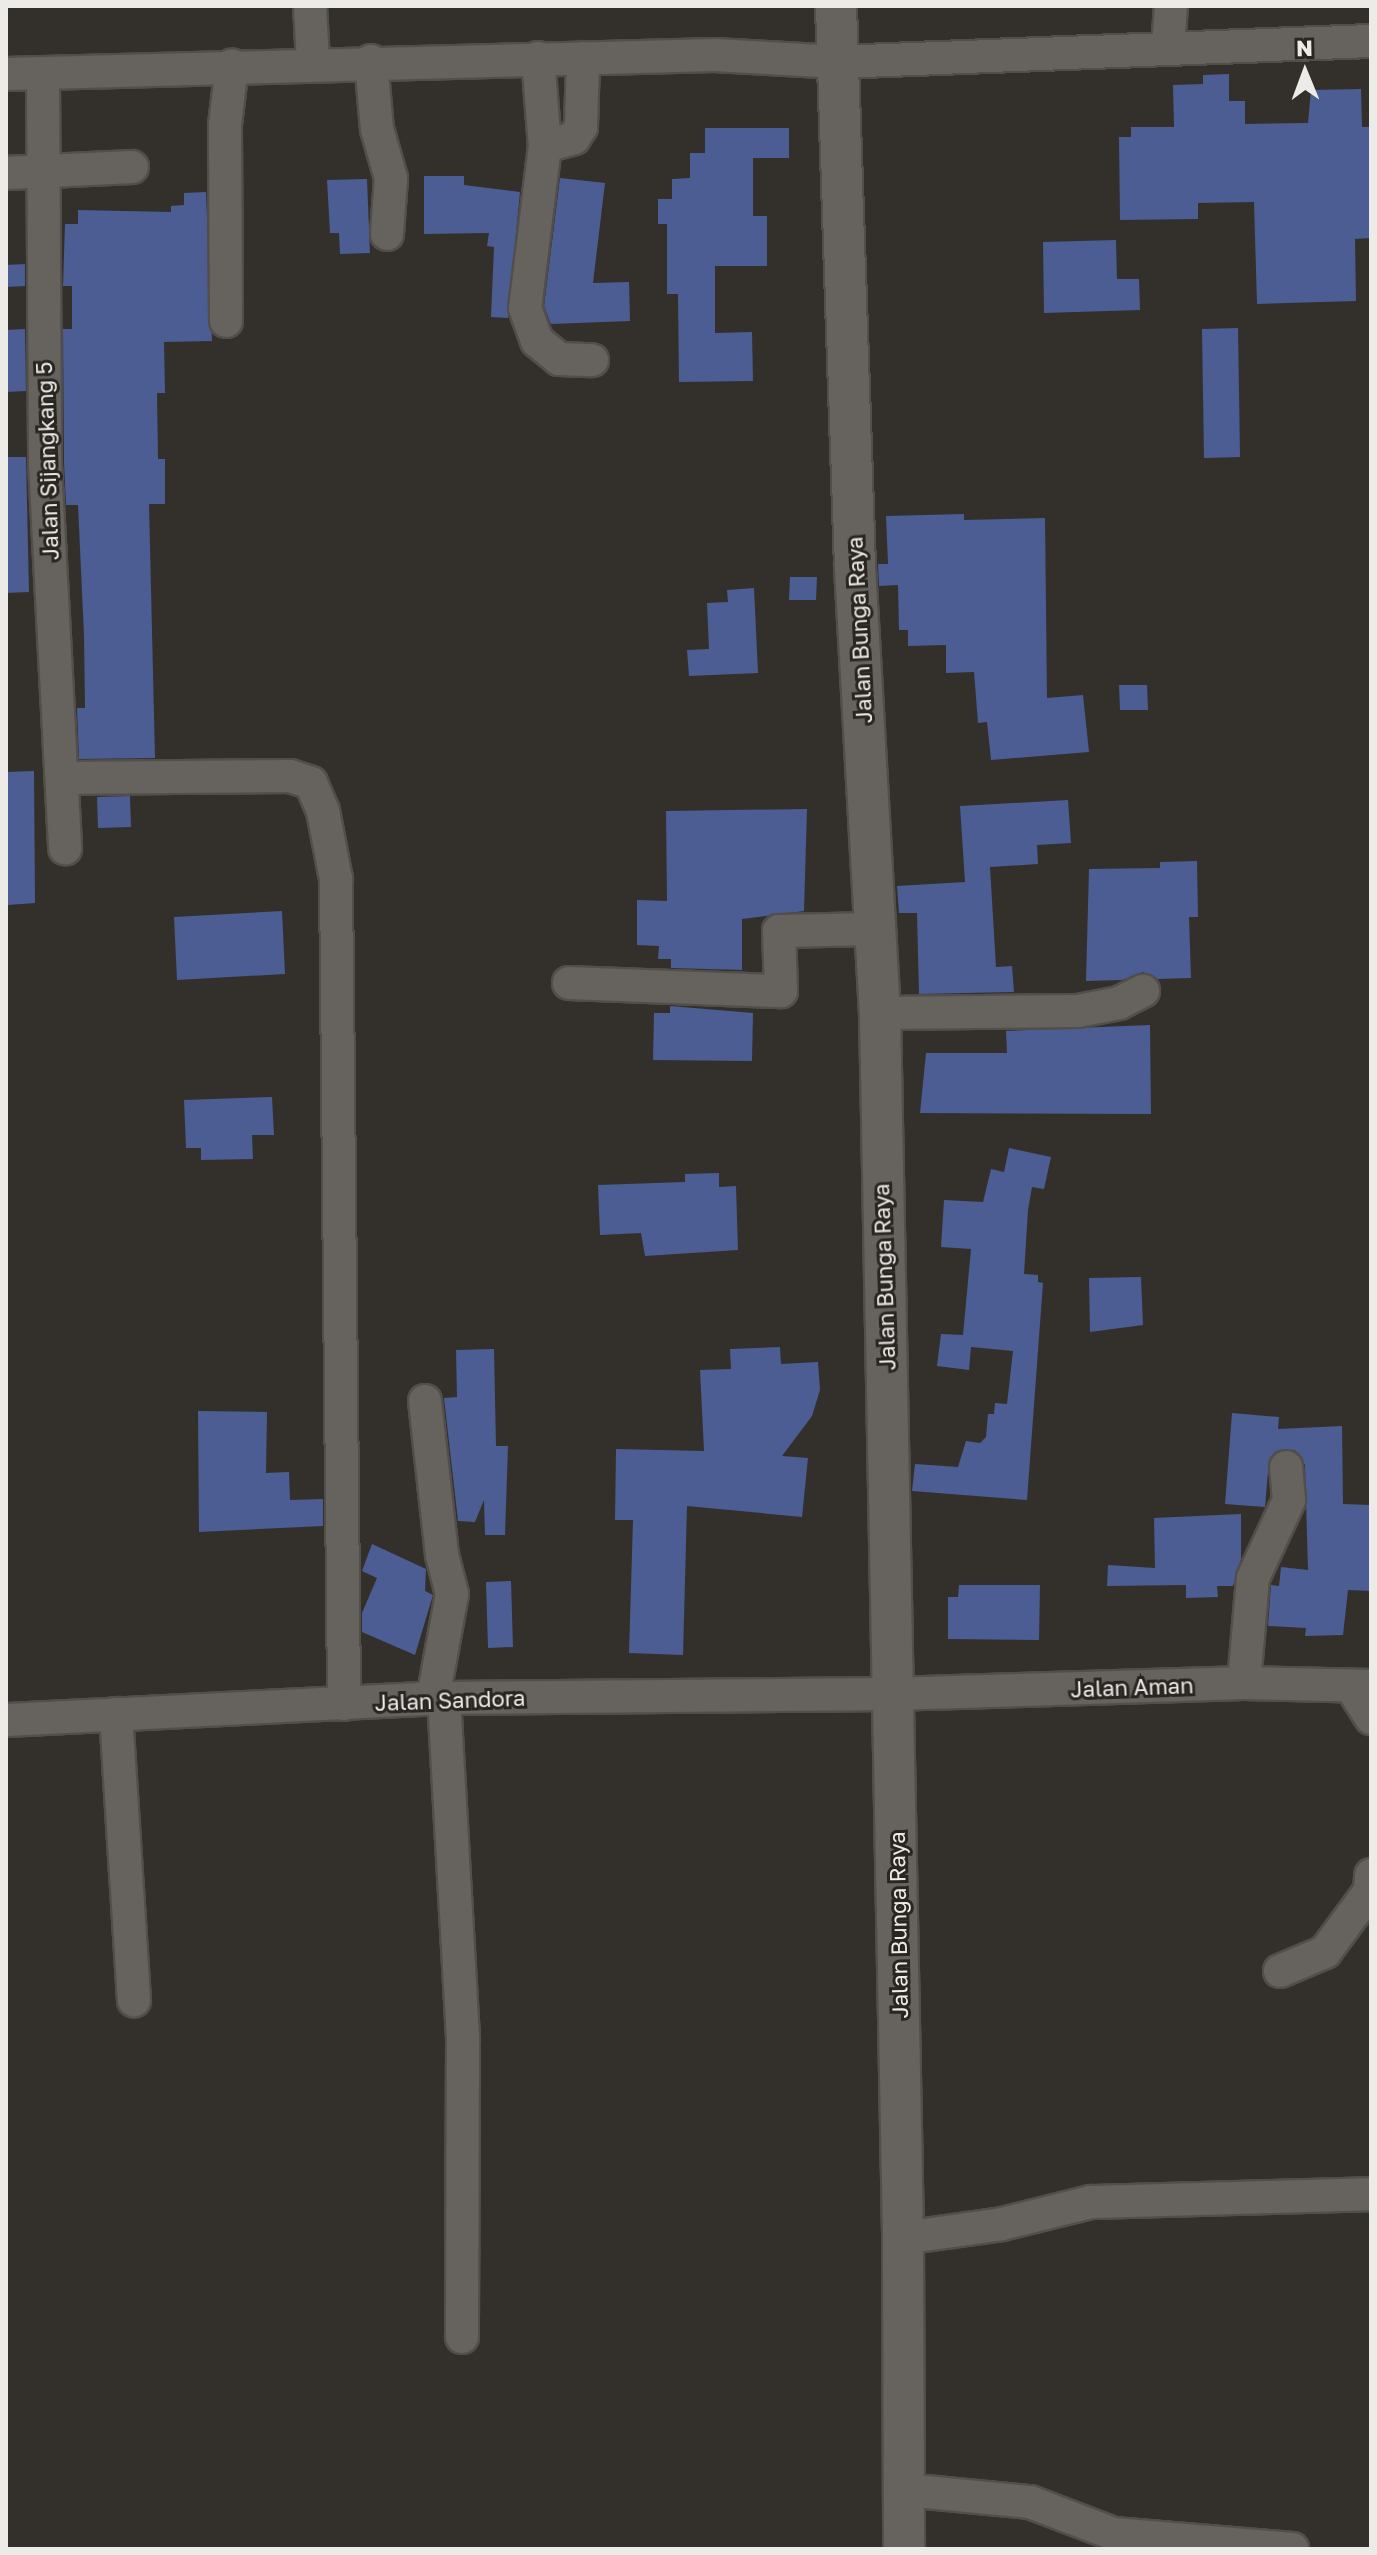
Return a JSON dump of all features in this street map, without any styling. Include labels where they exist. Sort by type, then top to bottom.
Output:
[{"type":"street","points":[[310,6],[313,62]]},
{"type":"street","name":"Jalan Bunga Raya","points":[[836,6],[855,567],[880,1013],[903,2238],[904,2549]]},
{"type":"street","points":[[1168,46],[1171,6]]},
{"type":"street","points":[[6,74],[313,62],[715,55],[838,62],[1168,46],[1371,41]]},
{"type":"street","points":[[538,58],[545,146],[525,308],[529,328],[559,359],[592,360]]},
{"type":"street","points":[[545,146],[574,138],[581,127],[583,58]]},
{"type":"street","points":[[371,61],[377,129],[391,178],[387,234]]},
{"type":"street","points":[[226,321],[225,125],[232,65]]},
{"type":"street","name":"Jalan Sijangkang 5","points":[[43,73],[41,172],[45,464],[64,778],[65,848]]},
{"type":"street","points":[[6,173],[132,167]]},
{"type":"street","points":[[64,778],[290,776],[311,783],[323,811],[336,879],[344,1704]]},
{"type":"street","points":[[569,983],[781,991],[779,931],[876,929]]},
{"type":"street","points":[[880,1013],[1078,1011],[1119,1003],[1143,991]]},
{"type":"street","points":[[425,1401],[442,1555],[452,1594],[438,1698],[463,2040],[462,2337]]},
{"type":"street","points":[[1244,1683],[1253,1578],[1289,1500],[1286,1467]]},
{"type":"street","name":"Jalan Aman","points":[[893,1694],[1244,1683],[1361,1686]]},
{"type":"street","points":[[1361,1686],[1371,1718]]},
{"type":"street","name":"Jalan Sandora","points":[[6,1720],[438,1698],[893,1694]]},
{"type":"street","points":[[116,1714],[134,2000]]},
{"type":"street","points":[[1280,1971],[1325,1952],[1370,1891],[1371,1875]]},
{"type":"street","points":[[903,2238],[1002,2224],[1091,2202],[1371,2194]]},
{"type":"street","points":[[905,2490],[1030,2502],[1114,2534],[1292,2549]]},
{"type":"building","points":[[1229,74],[1229,101],[1245,101],[1245,124],[1308,123],[1311,90],[1361,89],[1362,127],[1371,127],[1371,238],[1355,239],[1356,301],[1257,304],[1254,202],[1198,203],[1198,219],[1120,220],[1119,137],[1131,137],[1131,127],[1174,127],[1173,85],[1203,84],[1203,75]]},
{"type":"building","points":[[705,128],[789,128],[789,158],[753,158],[753,216],[767,216],[767,266],[715,266],[715,333],[752,332],[753,381],[679,382],[678,294],[667,294],[667,224],[658,224],[658,199],[672,199],[672,179],[690,178],[690,153],[705,153]]},
{"type":"building","points":[[424,176],[464,176],[464,185],[520,192],[508,318],[491,317],[494,247],[487,246],[489,233],[424,234]]},
{"type":"building","points":[[560,178],[605,183],[593,283],[629,282],[630,321],[551,324],[544,306]]},
{"type":"building","points":[[367,179],[370,253],[340,254],[339,233],[330,233],[327,180]]},
{"type":"building","points":[[206,192],[212,341],[164,342],[165,393],[157,393],[158,459],[165,459],[165,504],[149,504],[155,758],[79,759],[77,708],[85,708],[84,635],[78,505],[66,505],[64,463],[63,329],[72,329],[72,286],[63,286],[65,224],[78,224],[78,210],[171,212],[171,206],[184,205],[184,193]]},
{"type":"building","points":[[1116,240],[1117,279],[1139,279],[1140,310],[1044,313],[1043,242]]},
{"type":"building","points":[[25,264],[25,286],[6,287],[6,265]]},
{"type":"building","points":[[1238,328],[1240,457],[1204,458],[1202,329]]},
{"type":"building","points":[[25,329],[26,391],[6,392],[6,330]]},
{"type":"building","points":[[6,457],[26,457],[29,592],[6,593]]},
{"type":"building","points":[[964,514],[964,520],[1045,518],[1047,698],[1083,695],[1089,752],[991,760],[987,722],[978,723],[974,672],[946,673],[946,645],[908,646],[908,630],[899,630],[898,585],[879,586],[878,564],[888,564],[886,516]]},
{"type":"building","points":[[790,577],[817,577],[816,600],[789,600]]},
{"type":"building","points":[[754,588],[758,673],[689,676],[687,650],[709,649],[707,603],[728,602],[727,590]]},
{"type":"building","points":[[1119,685],[1147,685],[1148,710],[1120,710]]},
{"type":"building","points":[[34,771],[35,903],[8,905],[6,772]]},
{"type":"building","points":[[130,796],[131,827],[98,828],[97,797]]},
{"type":"building","points":[[1068,800],[1071,843],[1037,845],[1038,864],[990,867],[996,967],[1012,966],[1014,992],[919,994],[917,913],[899,913],[897,886],[965,882],[960,806]]},
{"type":"building","points":[[807,809],[804,911],[742,919],[742,970],[671,968],[671,959],[658,959],[659,946],[637,945],[637,900],[667,901],[666,811]]},
{"type":"building","points":[[1197,861],[1198,917],[1189,917],[1191,978],[1157,979],[1143,972],[1122,980],[1086,981],[1089,869],[1160,868],[1160,862]]},
{"type":"building","points":[[282,911],[285,974],[177,980],[174,917]]},
{"type":"building","points":[[670,1006],[753,1013],[752,1061],[653,1060],[654,1013],[670,1013]]},
{"type":"building","points":[[1150,1025],[1151,1114],[920,1113],[926,1053],[1007,1053],[1006,1031]]},
{"type":"building","points":[[272,1097],[274,1135],[252,1135],[253,1159],[201,1160],[201,1148],[186,1148],[184,1100]]},
{"type":"building","points":[[1009,1148],[1051,1157],[1044,1189],[1032,1187],[1028,1210],[1024,1274],[1038,1275],[1038,1282],[1043,1283],[1027,1500],[912,1491],[915,1464],[958,1467],[966,1441],[980,1443],[986,1437],[988,1414],[994,1414],[995,1403],[1007,1404],[1013,1351],[971,1347],[969,1370],[937,1366],[941,1334],[963,1335],[971,1249],[941,1247],[944,1200],[983,1202],[991,1169],[1004,1172]]},
{"type":"building","points":[[719,1173],[719,1187],[736,1186],[738,1250],[645,1256],[641,1233],[600,1235],[598,1185],[685,1182],[685,1174]]},
{"type":"building","points":[[1141,1277],[1143,1325],[1090,1332],[1089,1278]]},
{"type":"building","points":[[780,1347],[781,1364],[818,1362],[820,1390],[812,1416],[782,1456],[808,1458],[802,1517],[687,1506],[683,1655],[629,1653],[633,1520],[615,1520],[616,1449],[704,1451],[700,1370],[731,1369],[730,1349]]},
{"type":"building","points":[[494,1349],[496,1446],[508,1446],[505,1535],[485,1535],[484,1500],[475,1522],[458,1521],[444,1398],[457,1397],[456,1350]]},
{"type":"building","points":[[198,1411],[267,1412],[266,1473],[289,1472],[290,1500],[323,1499],[323,1526],[199,1532]]},
{"type":"building","points":[[1232,1413],[1279,1417],[1278,1429],[1342,1426],[1343,1504],[1371,1505],[1371,1591],[1348,1590],[1343,1635],[1305,1636],[1306,1628],[1268,1626],[1271,1585],[1279,1586],[1281,1567],[1308,1570],[1305,1465],[1295,1450],[1276,1451],[1269,1460],[1265,1507],[1225,1504]]},
{"type":"building","points":[[1241,1514],[1241,1559],[1233,1586],[1217,1586],[1218,1597],[1186,1598],[1186,1585],[1107,1586],[1108,1565],[1155,1568],[1154,1518]]},
{"type":"building","points":[[372,1544],[426,1569],[425,1591],[433,1595],[415,1655],[362,1632],[362,1613],[377,1578],[362,1571]]},
{"type":"building","points":[[511,1581],[513,1647],[488,1648],[486,1582]]},
{"type":"building","points":[[959,1585],[1040,1585],[1039,1640],[948,1639],[948,1597],[958,1597]]}]
